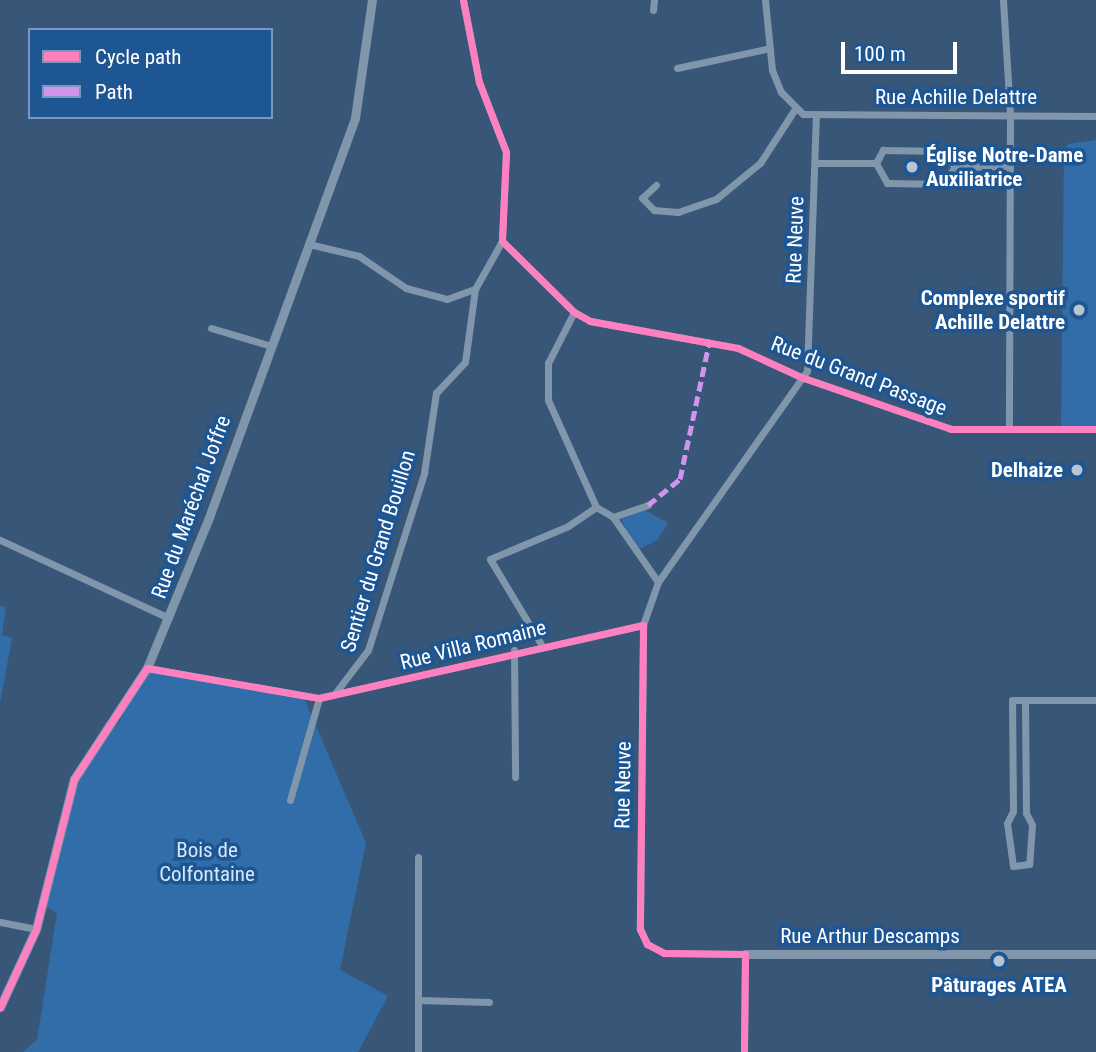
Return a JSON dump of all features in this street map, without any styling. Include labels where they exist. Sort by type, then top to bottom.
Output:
[{"type":"street","name":"Rue du Maréchal Joffre","points":[[0,1007],[36,929],[74,779],[147,668],[169,618],[268,345],[309,244],[355,118],[372,0]]},
{"type":"street","points":[[309,244],[359,256],[427,297],[447,299],[475,289],[502,241],[506,152],[479,82],[463,0]]},
{"type":"street","points":[[653,10],[654,0]]},
{"type":"street","points":[[656,185],[642,198],[654,210],[678,212],[716,199],[760,163],[795,109],[781,92],[769,48],[765,0]]},
{"type":"street","points":[[1003,0],[1010,116],[1009,429]]},
{"type":"street","points":[[677,68],[769,48]]},
{"type":"street","name":"Rue Achille Delattre","points":[[795,109],[816,114],[1096,116]]},
{"type":"street","name":"Rue Neuve","points":[[647,944],[639,918],[643,625],[658,582],[807,371],[816,114]]},
{"type":"street","points":[[876,163],[883,150],[942,151],[955,167]]},
{"type":"street","points":[[815,163],[876,163]]},
{"type":"street","points":[[876,163],[887,183],[941,184],[955,167],[1008,166]]},
{"type":"street","points":[[502,241],[524,267],[574,312],[544,381],[596,507],[612,517],[658,582]]},
{"type":"street","name":"Sentier du Grand Bouillon","points":[[330,696],[354,677],[368,650],[424,473],[436,393],[465,362],[475,289]]},
{"type":"street","name":"Rue du Grand Passage","points":[[574,312],[590,321],[705,338],[801,377],[951,429],[1096,429]]},
{"type":"street","points":[[211,328],[268,345]]},
{"type":"street","points":[[612,517],[648,505]]},
{"type":"street","points":[[541,644],[490,559],[568,526],[596,507]]},
{"type":"street","points":[[0,540],[169,618]]},
{"type":"street","name":"Rue Villa Romaine","points":[[147,668],[319,698],[424,678],[514,650],[643,625]]},
{"type":"street","points":[[514,650],[515,777]]},
{"type":"street","points":[[290,800],[319,698]]},
{"type":"street","points":[[1025,699],[1026,813],[1032,825],[1030,864],[1013,866],[1007,823],[1013,811],[1012,699],[1025,699],[1096,700]]},
{"type":"street","points":[[418,858],[418,1052]]},
{"type":"street","points":[[0,922],[36,929]]},
{"type":"street","name":"Rue Arthur Descamps","points":[[647,944],[664,953],[1096,954]]},
{"type":"street","points":[[744,1052],[745,954]]},
{"type":"street","points":[[419,1000],[489,1002]]},
{"type":"green space","name":"Complexe sportif Achille Delattre","points":[[1096,140],[1096,429],[1061,430],[1064,153],[1068,144]]},
{"type":"green space","points":[[645,510],[668,523],[657,540],[636,551],[621,519]]},
{"type":"green space","points":[[0,606],[6,607],[2,635],[12,638],[0,703]]},
{"type":"green space","name":"Bois de Colfontaine","points":[[147,668],[304,698],[366,843],[340,970],[388,996],[358,1052],[23,1052],[37,1040],[57,913],[40,904],[84,760],[119,722]]},
{"type":"marked path","points":[[648,505],[680,479],[710,339]]},
{"type":"cycle path","points":[[463,0],[479,82],[506,152],[502,241],[574,312],[590,321],[738,348],[801,377],[951,429],[1096,429]]},
{"type":"cycle path","points":[[0,1007],[36,929],[74,779],[147,668],[319,698],[643,625],[640,929],[647,944],[664,953],[745,954],[744,1052]]},
{"type":"place","name":"Église Notre-Dame Auxiliatrice","points":[[912,167]]},
{"type":"place","name":"Complexe sportif Achille Delattre","points":[[1079,310]]},
{"type":"place","name":"Delhaize","points":[[1077,470]]},
{"type":"place","name":"Pâturages ATEA","points":[[999,961]]}]
